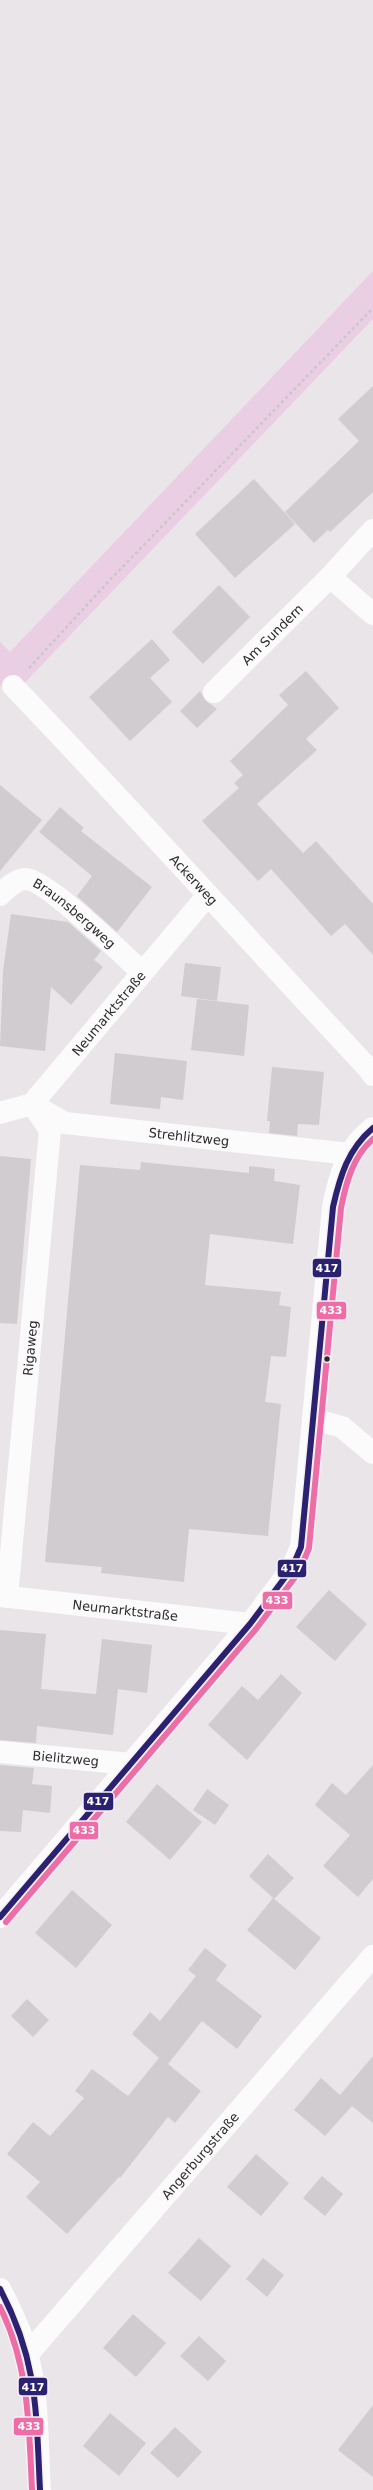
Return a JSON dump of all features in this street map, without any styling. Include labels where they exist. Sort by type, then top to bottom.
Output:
[{"type":"street","name":"Am Sundern","points":[[214,692],[330,578],[373,530]]},
{"type":"street","points":[[330,578],[373,614]]},
{"type":"street","name":"Ackerweg","points":[[13,686],[94,771],[207,896],[373,1075]]},
{"type":"street","name":"Braunsbergweg","points":[[0,895],[13,884],[26,879],[38,884],[55,895],[142,972]]},
{"type":"street","name":"Neumarktstraße","points":[[32,1104],[207,896]]},
{"type":"street","points":[[0,1113],[32,1104]]},
{"type":"street","name":"Strehlitzweg","points":[[32,1104],[65,1123],[350,1154]]},
{"type":"street","name":"Rigaweg","points":[[4,1597],[50,1130],[32,1104]]},
{"type":"street","points":[[0,1917],[250,1624],[292,1568],[301,1547],[333,1207],[339,1180],[350,1154],[373,1128]]},
{"type":"street","points":[[312,1419],[342,1427],[373,1453]]},
{"type":"street","name":"Neumarktstraße","points":[[4,1597],[250,1624]]},
{"type":"street","name":"Bielitzweg","points":[[0,1752],[131,1764]]},
{"type":"street","name":"Angerburgstraße","points":[[27,2355],[373,1956]]},
{"type":"street","points":[[0,2289],[16,2320],[27,2355],[36,2416],[40,2490]]},
{"type":"path","points":[[13,686],[109,581],[373,308]]},
{"type":"shaded area","points":[[373,271],[373,319],[11,697],[0,685],[0,642],[10,652]]},
{"type":"building","points":[[373,386],[373,492],[330,532],[328,530],[314,543],[285,512],[359,441],[338,419]]},
{"type":"building","points":[[254,479],[295,524],[235,578],[195,534]]},
{"type":"building","points":[[219,585],[250,617],[203,664],[172,632]]},
{"type":"building","points":[[152,639],[170,660],[150,678],[172,702],[130,741],[89,697]]},
{"type":"building","points":[[306,671],[339,708],[306,739],[317,750],[257,804],[303,853],[316,841],[373,904],[373,955],[345,924],[331,936],[271,869],[258,881],[202,821],[239,788],[234,783],[243,775],[230,761],[288,705],[279,695]]},
{"type":"building","points":[[200,691],[205,700],[217,709],[197,728],[180,711]]},
{"type":"building","points":[[0,785],[42,820],[0,871]]},
{"type":"building","points":[[60,807],[84,828],[81,831],[152,887],[117,932],[77,896],[92,876],[39,832]]},
{"type":"building","points":[[11,914],[68,922],[101,951],[94,960],[103,967],[71,1005],[51,987],[45,1051],[0,1046],[3,971]]},
{"type":"building","points":[[185,963],[221,967],[217,1001],[181,996]]},
{"type":"building","points":[[197,999],[249,1005],[244,1056],[191,1050]]},
{"type":"building","points":[[115,1053],[187,1061],[183,1100],[161,1097],[160,1109],[110,1104]]},
{"type":"building","points":[[272,1067],[324,1072],[319,1125],[298,1124],[297,1136],[269,1133],[270,1121],[267,1121]]},
{"type":"building","points":[[0,1156],[31,1159],[17,1324],[0,1323]]},
{"type":"building","points":[[141,1162],[249,1173],[249,1166],[275,1169],[274,1181],[300,1185],[293,1244],[210,1234],[205,1285],[281,1292],[279,1305],[291,1307],[286,1357],[271,1356],[265,1402],[281,1404],[268,1536],[189,1529],[184,1582],[101,1573],[102,1567],[45,1562],[80,1165],[140,1170]]},
{"type":"building","points":[[329,1590],[367,1624],[335,1661],[296,1627]]},
{"type":"building","points":[[0,1630],[46,1634],[41,1689],[96,1694],[102,1639],[152,1645],[147,1693],[118,1689],[113,1735],[37,1726],[36,1743],[0,1740]]},
{"type":"building","points":[[281,1674],[302,1693],[247,1760],[208,1725],[242,1686],[258,1700]]},
{"type":"building","points":[[0,1765],[34,1768],[32,1784],[52,1786],[50,1813],[23,1810],[21,1832],[0,1831]]},
{"type":"building","points":[[373,1765],[373,1879],[358,1897],[323,1866],[350,1835],[315,1805],[332,1783],[346,1795]]},
{"type":"building","points":[[157,1784],[202,1822],[170,1860],[126,1822]]},
{"type":"building","points":[[207,1789],[229,1805],[215,1825],[193,1810]]},
{"type":"building","points":[[268,1854],[294,1878],[274,1899],[249,1876]]},
{"type":"building","points":[[72,1890],[112,1925],[76,1968],[35,1933]]},
{"type":"building","points":[[273,1898],[321,1938],[295,1970],[247,1930]]},
{"type":"building","points":[[205,1948],[227,1965],[216,1980],[262,2016],[237,2049],[202,2021],[168,2064],[201,2091],[175,2123],[168,2117],[120,2178],[119,2177],[67,2234],[26,2197],[40,2182],[7,2154],[33,2122],[50,2136],[84,2098],[75,2091],[92,2069],[128,2096],[159,2058],[132,2034],[150,2012],[160,2021],[196,1976],[188,1970]]},
{"type":"building","points":[[27,1999],[49,2020],[33,2037],[11,2016]]},
{"type":"building","points":[[373,2056],[373,2123],[352,2106],[325,2136],[294,2110],[321,2078],[340,2095]]},
{"type":"building","points":[[256,2154],[289,2183],[261,2216],[227,2187]]},
{"type":"building","points":[[322,2176],[343,2194],[325,2216],[303,2198]]},
{"type":"building","points":[[199,2238],[231,2266],[201,2301],[168,2273]]},
{"type":"building","points":[[263,2258],[284,2275],[267,2297],[246,2279]]},
{"type":"building","points":[[133,2314],[166,2343],[136,2377],[103,2348]]},
{"type":"building","points":[[199,2336],[226,2361],[208,2381],[180,2356]]},
{"type":"building","points":[[373,2405],[373,2477],[338,2450]]},
{"type":"building","points":[[110,2413],[146,2443],[119,2476],[83,2446]]},
{"type":"building","points":[[175,2427],[202,2452],[178,2478],[150,2453]]},
{"type":"transit line","name":"417","points":[[0,1917],[250,1624],[292,1568],[301,1547],[333,1207],[342,1174],[351,1154],[364,1136],[373,1128]]},
{"type":"transit line","name":"433","points":[[6,1922],[256,1629],[299,1572],[309,1548],[341,1208],[351,1170],[360,1153],[373,1139]]},
{"type":"transit line","name":"417","points":[[0,2289],[22,2340],[33,2387],[36,2411],[40,2490]]},
{"type":"transit line","name":"433","points":[[0,2307],[10,2329],[17,2351],[26,2396],[32,2490]]}]
